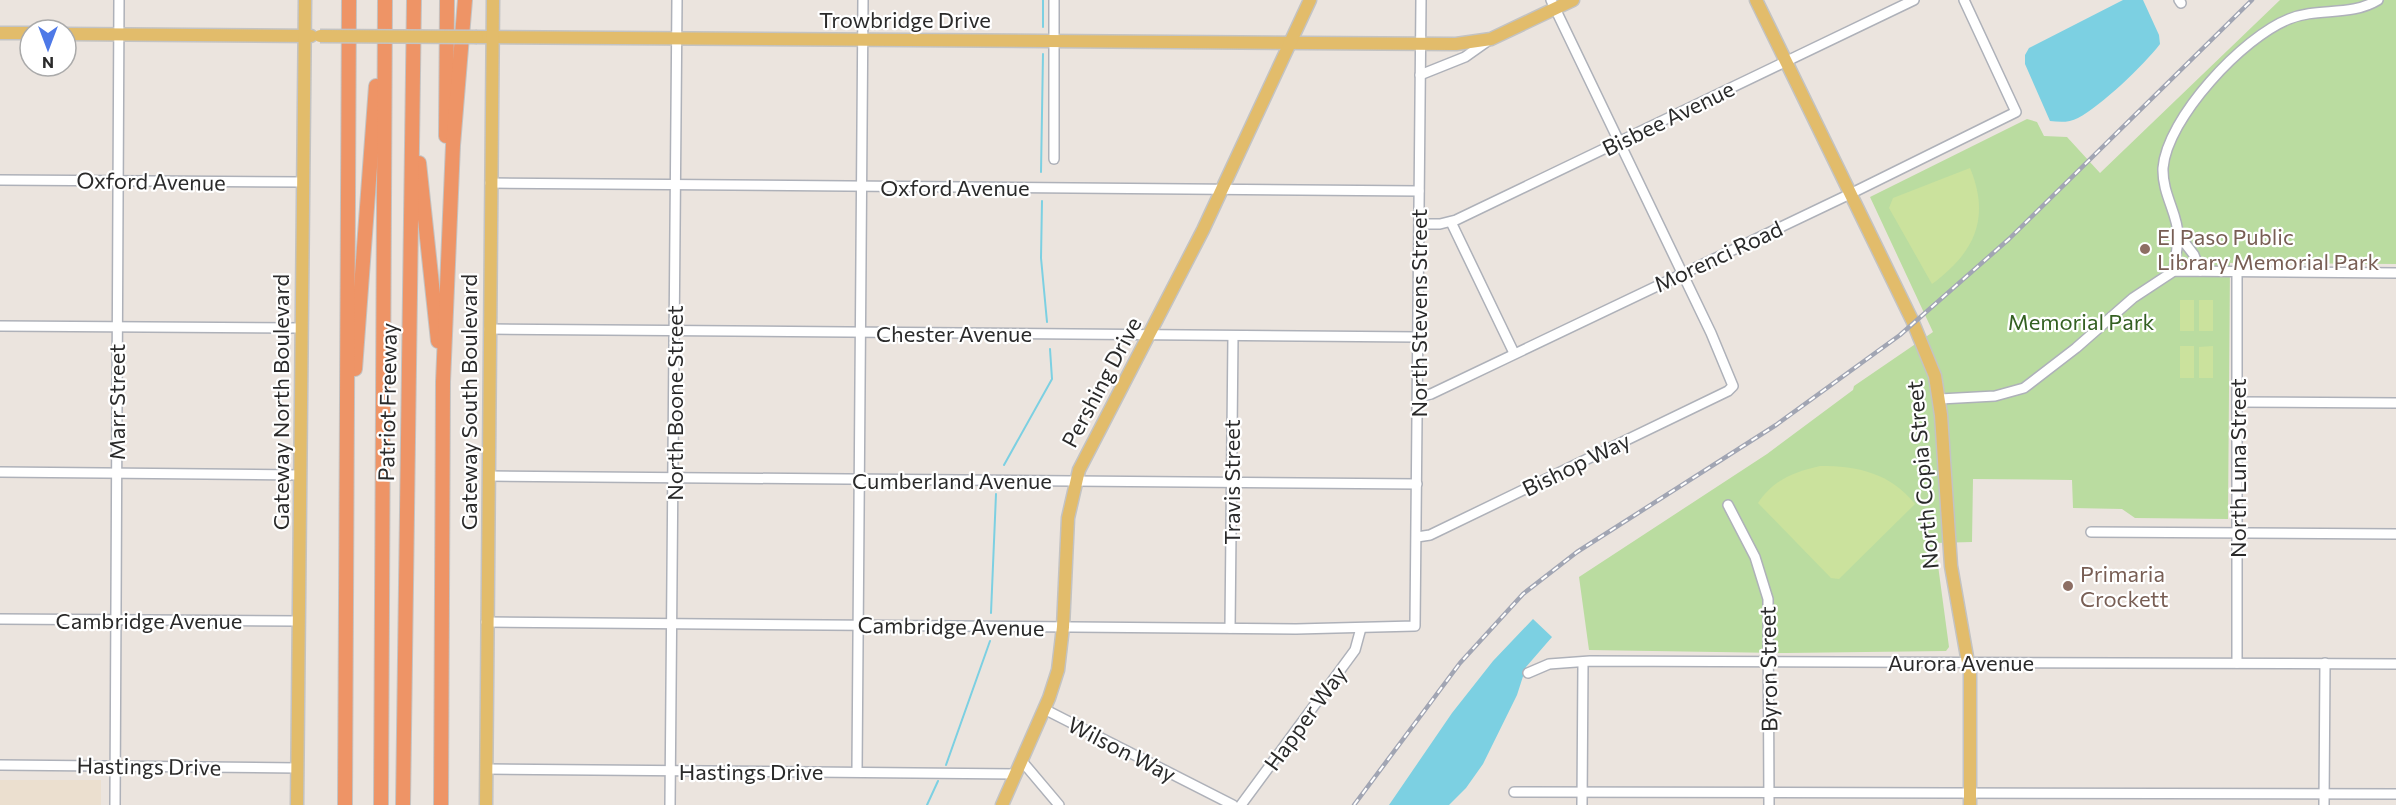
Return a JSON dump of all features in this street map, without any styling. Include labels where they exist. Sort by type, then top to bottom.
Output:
[{"type":"highway","points":[[340,0],[341,63],[348,79]]},
{"type":"highway","points":[[345,805],[349,0]]},
{"type":"highway","points":[[346,398],[353,385],[374,131],[378,0]]},
{"type":"highway","name":"Patriot Freeway","points":[[381,805],[385,0]]},
{"type":"highway","name":"Patriot Freeway","points":[[403,805],[414,0]]},
{"type":"highway","points":[[447,0],[447,276]]},
{"type":"highway","points":[[441,805],[442,382],[453,145],[465,0]]},
{"type":"highway","points":[[412,144],[419,161],[442,382]]},
{"type":"main road","name":"Gateway North Boulevard","points":[[297,805],[305,0]]},
{"type":"main road","name":"Gateway South Boulevard","points":[[486,805],[493,0]]},
{"type":"main road","name":"Pershing Drive","points":[[1002,805],[1044,709],[1058,670],[1063,627],[1068,518],[1076,481],[1088,451],[1150,334],[1222,189],[1310,0]]},
{"type":"main road","name":"Trowbridge Drive","points":[[78,34],[1456,44],[1491,39],[1553,4],[1573,0]]},
{"type":"main road","name":"North Copia Street","points":[[1756,0],[1929,357],[1940,399],[1951,566],[1969,662],[1970,799]]},
{"type":"main road","points":[[0,33],[18,33]]},
{"type":"street","name":"Marr Street","points":[[115,805],[119,0]]},
{"type":"street","name":"North Boone Street","points":[[670,805],[677,0]]},
{"type":"street","points":[[857,771],[863,0]]},
{"type":"street","points":[[1054,0],[1054,159]]},
{"type":"street","name":"North Stevens Street","points":[[1414,626],[1417,537],[1421,0]]},
{"type":"street","name":"Bisbee Avenue","points":[[1419,224],[1450,222],[1914,0]]},
{"type":"street","name":"Morenci Road","points":[[1418,397],[1431,394],[2016,112],[1964,0]]},
{"type":"street","points":[[2200,271],[2194,255],[2178,234],[2164,185],[2165,156],[2174,130],[2202,94],[2250,44],[2283,21],[2301,15],[2357,9],[2378,0]]},
{"type":"street","points":[[1553,4],[1681,273]]},
{"type":"street","points":[[1420,75],[1465,57],[1491,39]]},
{"type":"street","name":"Oxford Avenue","points":[[0,180],[302,182]]},
{"type":"street","name":"Oxford Avenue","points":[[490,183],[1419,191]]},
{"type":"street","points":[[1450,222],[1514,353]]},
{"type":"street","points":[[2174,271],[2178,234]]},
{"type":"street","points":[[1940,399],[1995,396],[2014,392],[2041,377],[2133,298],[2174,271],[2396,273]]},
{"type":"street","name":"North Luna Street","points":[[2237,272],[2237,663]]},
{"type":"street","name":"Bishop Way","points":[[1417,537],[1430,535],[1728,392],[1733,386],[1681,273]]},
{"type":"street","points":[[0,326],[301,328]]},
{"type":"street","name":"Chester Avenue","points":[[489,329],[1418,337]]},
{"type":"street","name":"Travis Street","points":[[1230,628],[1233,336]]},
{"type":"street","points":[[2237,402],[2396,403]]},
{"type":"street","points":[[0,472],[300,475]]},
{"type":"street","name":"Cumberland Avenue","points":[[488,476],[1417,484]]},
{"type":"street","name":"Byron Street","points":[[1728,505],[1742,527],[1762,576],[1770,618],[1769,805]]},
{"type":"street","points":[[2091,532],[2396,534]]},
{"type":"street","name":"Cambridge Avenue","points":[[0,619],[299,621]]},
{"type":"street","name":"Cambridge Avenue","points":[[486,622],[1230,628],[1414,626]]},
{"type":"street","name":"Happer Way","points":[[1241,805],[1355,650],[1361,628]]},
{"type":"street","name":"Aurora Avenue","points":[[1528,674],[1549,664],[1583,663],[1769,661],[2396,664]]},
{"type":"street","points":[[1582,805],[1583,663]]},
{"type":"street","points":[[2325,663],[2325,805]]},
{"type":"street","name":"Wilson Way","points":[[1044,709],[1233,805]]},
{"type":"street","points":[[1022,760],[1059,805]]},
{"type":"street","name":"Hastings Drive","points":[[0,765],[298,768]]},
{"type":"street","name":"Hastings Drive","points":[[486,769],[1016,774]]},
{"type":"street","points":[[1514,792],[1769,793],[1970,799],[2396,794]]},
{"type":"shaded area","points":[[0,780],[101,780],[101,805],[0,805]]},
{"type":"green space","name":"Memorial Park","points":[[2280,0],[2396,0],[2396,264],[2230,263],[2228,519],[2135,518],[2122,509],[2073,508],[2072,480],[1973,479],[1972,542],[1935,543],[1949,647],[1946,651],[1786,653],[1589,650],[1579,577],[1767,454],[1853,390],[1854,386],[1933,332],[1870,197],[2027,119],[2037,122],[2044,136],[2067,137],[2100,173]]},
{"type":"green space","points":[[1970,168],[1979,203],[1975,234],[1959,260],[1932,284],[1889,208],[1893,198]]},
{"type":"green space","points":[[2180,300],[2194,300],[2194,331],[2180,331]]},
{"type":"green space","points":[[2199,300],[2213,300],[2213,331],[2199,331]]},
{"type":"green space","points":[[2180,346],[2194,346],[2194,378],[2180,378]]},
{"type":"green space","points":[[2213,346],[2213,378],[2199,378],[2199,347]]},
{"type":"green space","points":[[1820,466],[1872,473],[1895,485],[1915,504],[1839,579],[1831,578],[1758,503],[1770,488],[1785,478]]},
{"type":"water","points":[[2123,0],[2143,0],[2159,35],[2160,44],[2122,84],[2087,112],[2071,121],[2050,121],[2025,64],[2025,55],[2029,48]]},
{"type":"water","points":[[1533,619],[1552,637],[1526,667],[1517,695],[1483,764],[1466,788],[1449,805],[1389,805],[1452,713],[1493,661]]},
{"type":"waterway","points":[[1043,0],[1043,27]]},
{"type":"waterway","points":[[1041,172],[1043,54]]},
{"type":"waterway","points":[[1042,201],[1041,258],[1047,322]]},
{"type":"waterway","points":[[1004,465],[1052,379],[1050,349]]},
{"type":"waterway","points":[[991,613],[996,494]]},
{"type":"waterway","points":[[946,765],[990,641]]},
{"type":"waterway","points":[[927,805],[938,781]]},
{"type":"railway","points":[[1354,805],[1460,663],[1523,594],[1577,552],[1776,425],[1900,335],[2009,239],[2252,0]]},
{"type":"place","name":"El Paso Public Library Memorial Park","points":[[2145,249]]},
{"type":"place","name":"Primaria Crockett","points":[[2068,586]]}]
